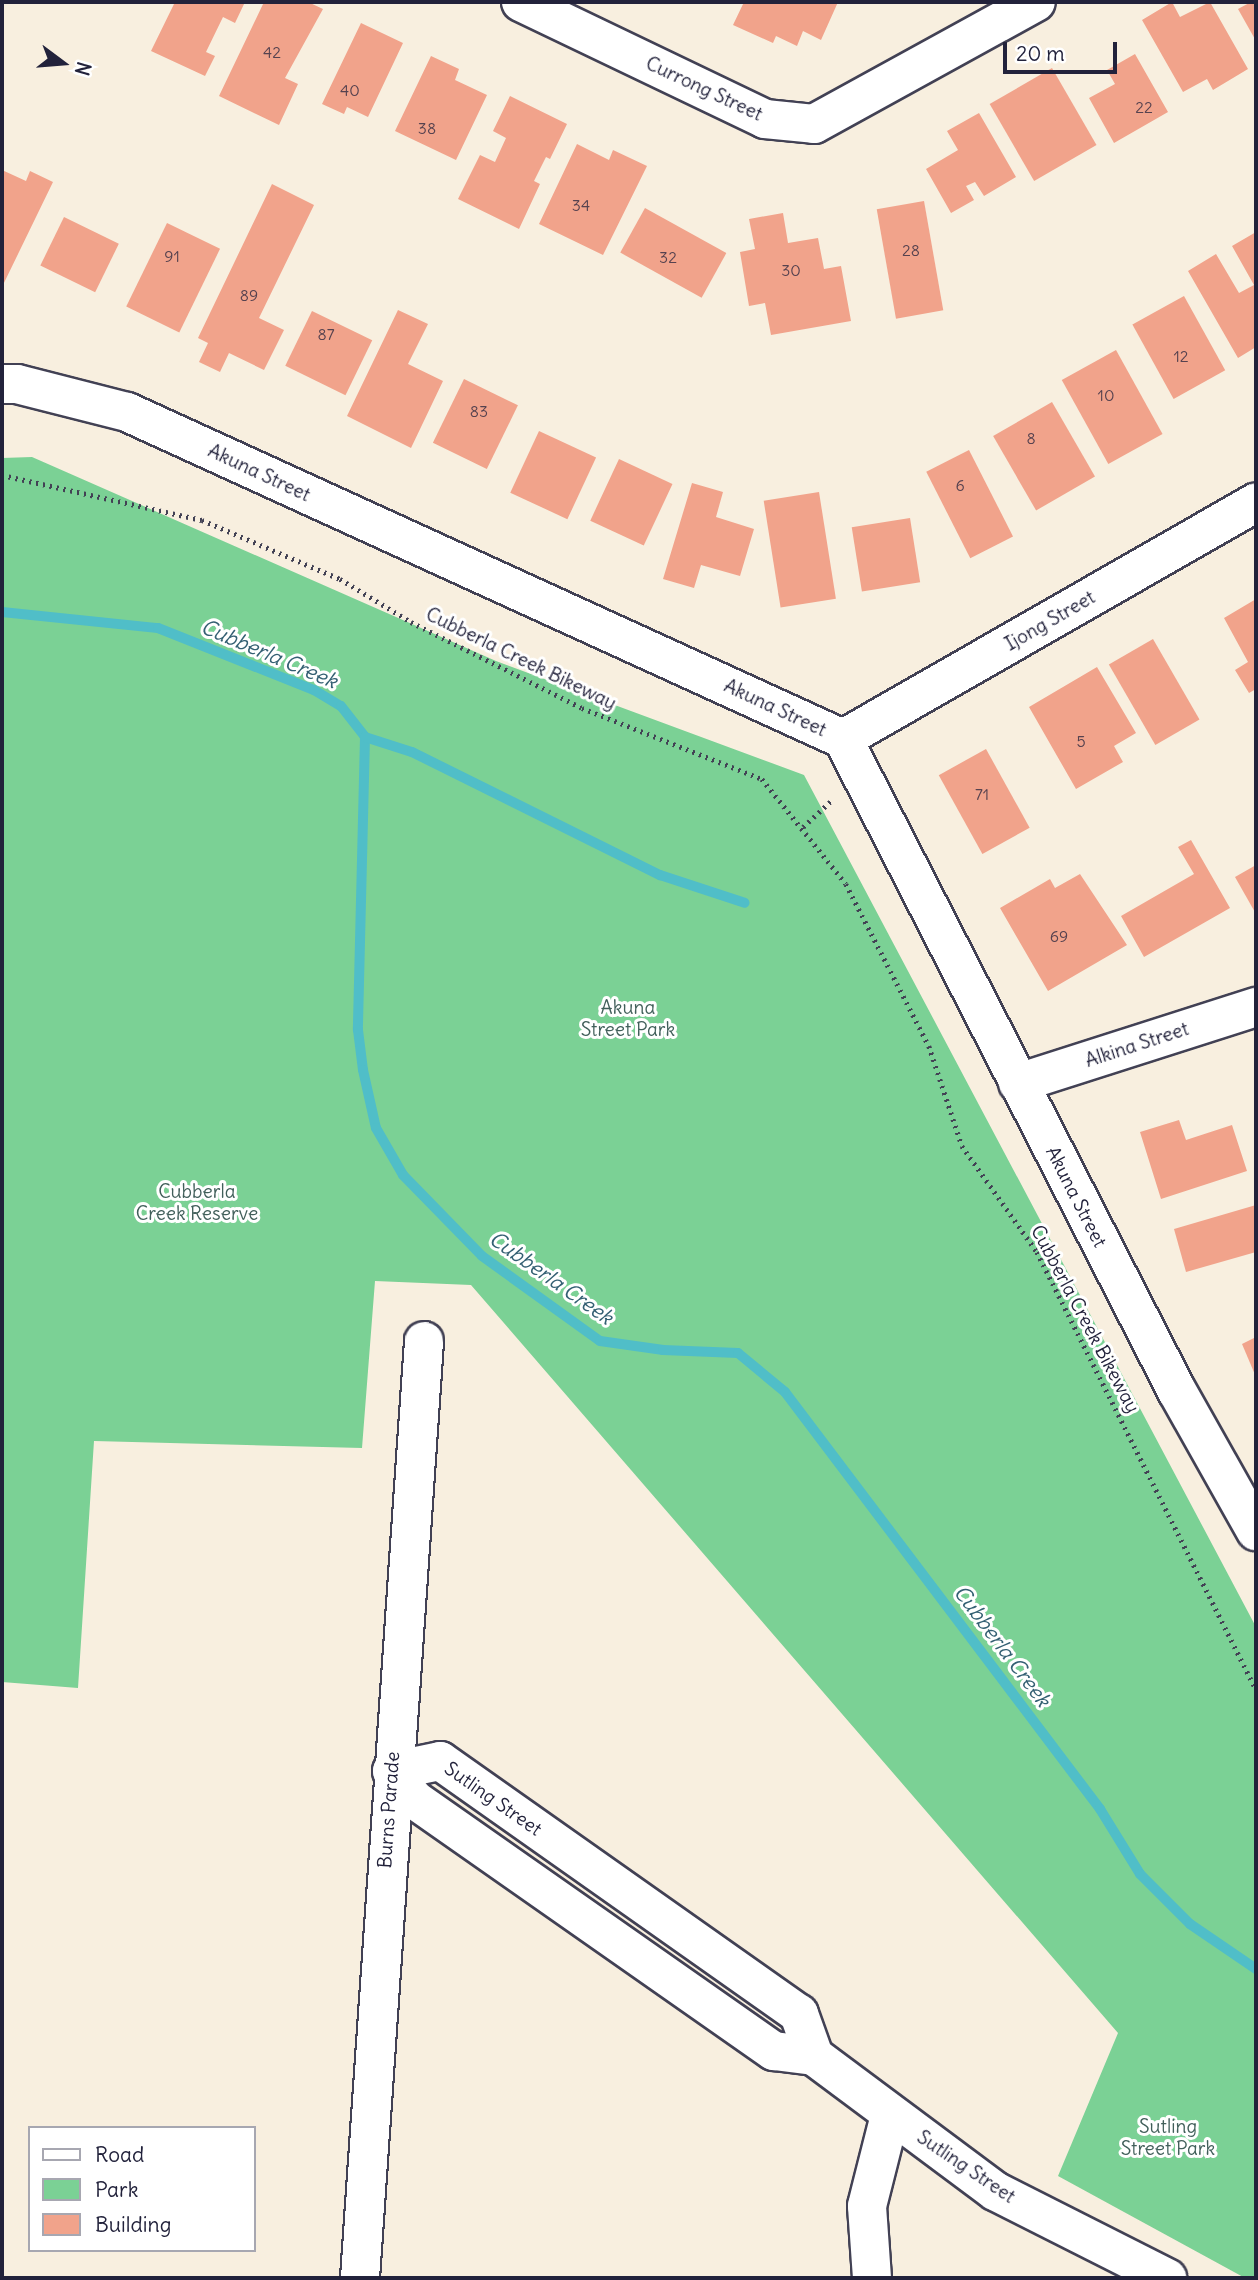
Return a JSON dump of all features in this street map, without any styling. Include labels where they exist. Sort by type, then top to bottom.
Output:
[{"type":"street","name":"Currong Street","points":[[521,2],[765,119],[814,124],[1036,2]]},
{"type":"street","name":"Akuna Street","points":[[2,384],[17,384],[127,412],[843,739],[1177,1391],[1256,1531]]},
{"type":"street","name":"Ijong Street","points":[[843,739],[1256,502]]},
{"type":"street","name":"Alkina Street","points":[[1018,1083],[1256,1007]]},
{"type":"street","name":"Burns Parade","points":[[359,2278],[392,1771],[424,1342]]},
{"type":"street","name":"Sutling Street","points":[[392,1771],[415,1800],[774,2051],[814,2056],[995,2191],[1167,2278]]},
{"type":"street","points":[[872,2278],[867,2206],[890,2115]]},
{"type":"path","name":"Cubberla Creek Bikeway","points":[[2,475],[202,520],[340,579],[411,622],[582,708],[762,779],[846,884],[929,1046],[961,1146],[1037,1252],[1256,1689]]},
{"type":"path","points":[[803,827],[838,794]]},
{"type":"green space","points":[[32,457],[496,661],[804,775],[1256,1627],[1256,2278],[1245,2278],[1058,2176],[1118,2033],[471,1285],[375,1281],[362,1448],[94,1441],[78,1688],[2,1682],[2,458]]},
{"type":"building","points":[[175,2],[245,2],[235,23],[223,17],[206,52],[215,56],[205,76],[151,51]]},
{"type":"building","points":[[264,2],[308,2],[323,9],[285,78],[298,84],[279,125],[219,96]]},
{"type":"building","points":[[744,2],[838,2],[821,40],[803,31],[797,46],[776,36],[773,43],[733,25]]},
{"type":"building","points":[[1172,2],[1180,17],[1210,2],[1248,69],[1213,90],[1207,79],[1183,92],[1142,20]]},
{"type":"building","points":[[1256,2],[1256,41],[1238,9]]},
{"type":"building","points":[[361,23],[403,43],[368,117],[347,107],[344,114],[322,104]]},
{"type":"building","points":[[1135,54],[1168,112],[1114,143],[1089,98],[1115,84],[1107,70]]},
{"type":"building","points":[[431,56],[459,69],[455,80],[487,95],[456,160],[395,131]]},
{"type":"building","points":[[1052,68],[1096,145],[1034,181],[990,104]]},
{"type":"building","points":[[510,96],[567,124],[550,159],[546,157],[534,181],[540,184],[519,229],[458,199],[480,155],[495,162],[506,138],[493,131]]},
{"type":"building","points":[[979,113],[1016,177],[984,196],[975,182],[966,186],[974,200],[951,213],[926,169],[958,150],[947,131]]},
{"type":"building","points":[[577,144],[609,160],[613,150],[647,166],[603,255],[539,224]]},
{"type":"building","points":[[2,170],[26,181],[30,171],[53,182],[2,287]]},
{"type":"building","points":[[272,184],[314,205],[259,318],[284,330],[264,370],[229,353],[220,372],[199,362],[208,343],[198,338]]},
{"type":"building","points":[[924,201],[943,310],[896,319],[877,209]]},
{"type":"building","points":[[645,208],[726,253],[702,298],[620,253]]},
{"type":"building","points":[[783,213],[788,243],[818,238],[824,269],[841,266],[851,321],[771,335],[765,303],[749,306],[740,252],[755,249],[749,219]]},
{"type":"building","points":[[64,217],[119,244],[95,292],[40,266]]},
{"type":"building","points":[[167,223],[220,249],[179,332],[126,307]]},
{"type":"building","points":[[1256,232],[1256,347],[1238,358],[1188,271],[1216,254],[1239,293],[1254,285],[1232,246]]},
{"type":"building","points":[[1184,296],[1225,370],[1174,399],[1132,325]]},
{"type":"building","points":[[398,310],[428,324],[408,364],[443,381],[411,448],[347,416]]},
{"type":"building","points":[[312,311],[372,340],[345,395],[285,366]]},
{"type":"building","points":[[1116,350],[1163,434],[1108,464],[1062,380]]},
{"type":"building","points":[[464,379],[518,405],[487,469],[433,443]]},
{"type":"building","points":[[1052,402],[1095,476],[1036,510],[993,436]]},
{"type":"building","points":[[539,431],[596,458],[567,519],[510,493]]},
{"type":"building","points":[[969,450],[1013,536],[970,558],[926,472]]},
{"type":"building","points":[[619,459],[672,484],[644,546],[590,521]]},
{"type":"building","points":[[692,483],[723,492],[716,517],[754,529],[740,576],[701,565],[694,588],[663,579]]},
{"type":"building","points":[[819,492],[836,599],[781,607],[764,501]]},
{"type":"building","points":[[910,518],[920,582],[862,591],[852,527]]},
{"type":"building","points":[[1256,599],[1256,689],[1249,693],[1235,670],[1248,662],[1224,618]]},
{"type":"building","points":[[1153,639],[1200,720],[1155,745],[1109,664]]},
{"type":"building","points":[[1097,667],[1136,733],[1114,746],[1123,762],[1076,789],[1029,707]]},
{"type":"building","points":[[986,749],[1030,828],[982,854],[939,775]]},
{"type":"building","points":[[1191,840],[1230,908],[1144,957],[1121,916],[1194,874],[1178,847]]},
{"type":"building","points":[[1256,865],[1256,914],[1235,877]]},
{"type":"building","points":[[1080,874],[1127,945],[1048,991],[1000,908],[1050,879],[1055,888]]},
{"type":"building","points":[[1179,1120],[1186,1140],[1232,1125],[1247,1171],[1161,1199],[1140,1132]]},
{"type":"building","points":[[1256,1205],[1256,1252],[1186,1272],[1174,1229]]},
{"type":"building","points":[[1256,1337],[1256,1377],[1242,1344]]},
{"type":"waterway","name":"Cubberla Creek","points":[[2,612],[158,628],[314,690],[341,706],[365,737],[358,1030],[363,1070],[376,1128],[403,1175],[482,1256],[600,1341],[663,1350],[738,1353],[785,1392],[1100,1809],[1140,1874],[1190,1924],[1256,1969]]},
{"type":"waterway","points":[[365,737],[412,752],[660,875],[745,903]]},
{"type":"park label","name":"Akuna Street Park","points":[[628,1019]]},
{"type":"park label","name":"Cubberla Creek Reserve","points":[[197,1203]]},
{"type":"park label","name":"Sutling Street Park","points":[[1168,2138]]}]
